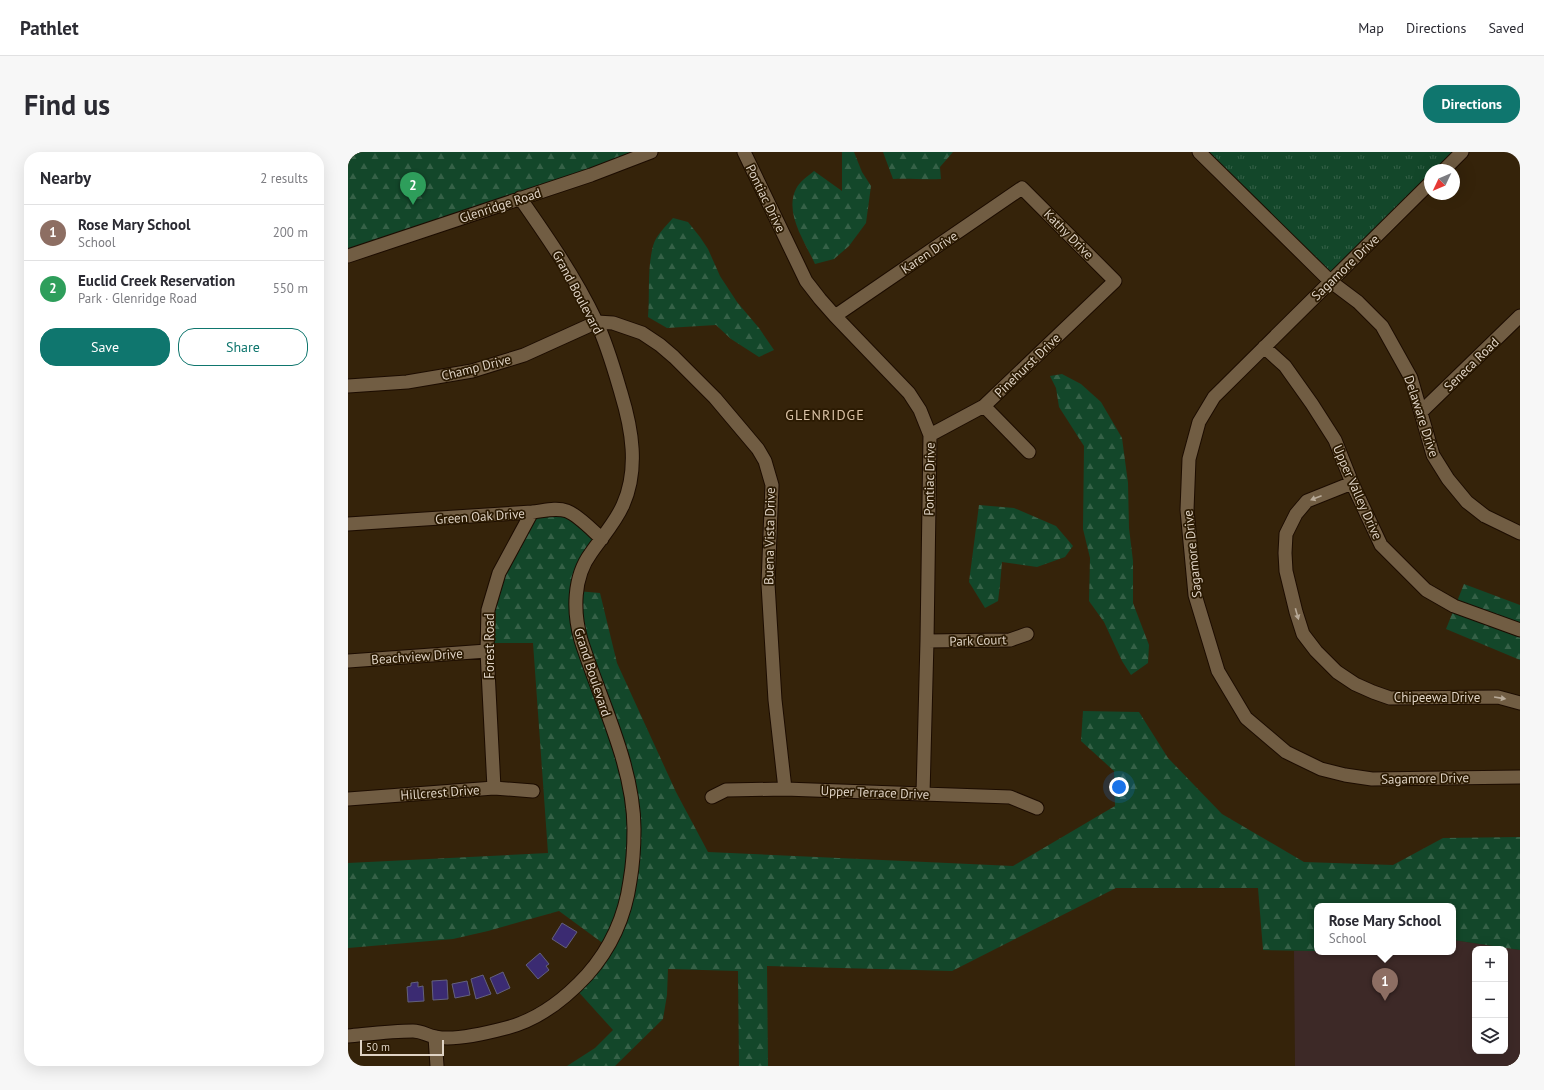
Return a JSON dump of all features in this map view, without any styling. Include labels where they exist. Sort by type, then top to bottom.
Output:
[{"type":"street","name":"Glenridge Road","points":[[348,256],[520,198],[591,176],[651,152]]},
{"type":"street","name":"Pontiac Drive","points":[[744,152],[806,281],[835,316],[909,393],[920,410],[930,435],[923,794]]},
{"type":"street","name":"Delaware Drive","points":[[1199,152],[1330,281],[1358,302],[1382,326],[1411,378],[1433,455],[1448,479],[1467,502],[1484,516],[1520,533]]},
{"type":"street","points":[[1450,164],[1462,152]]},
{"type":"street","name":"Karen Drive","points":[[835,316],[1022,188]]},
{"type":"street","name":"Kathy Drive","points":[[1022,188],[1115,281]]},
{"type":"street","name":"Sagamore Drive","points":[[1424,190],[1214,397],[1199,422],[1189,459],[1187,510],[1195,595],[1218,671],[1246,718],[1286,752],[1321,769],[1345,775],[1372,779],[1520,777]]},
{"type":"street","name":"Grand Boulevard","points":[[348,1036],[414,1031],[424,1032],[435,1037],[451,1038],[479,1034],[517,1025],[534,1018],[558,1003],[575,988],[593,968],[618,930],[628,894],[633,863],[634,828],[627,776],[581,640],[577,626],[576,609],[577,591],[582,570],[590,554],[616,519],[628,490],[633,463],[632,438],[627,412],[615,372],[597,322],[552,244],[520,198]]},
{"type":"street","name":"Pinehurst Drive","points":[[930,435],[984,406],[1115,281]]},
{"type":"street","name":"Seneca Road","points":[[1421,412],[1520,316]]},
{"type":"street","name":"Champ Drive","points":[[348,386],[407,382],[472,371],[524,355],[597,322]]},
{"type":"street","name":"Buena Vista Drive","points":[[597,322],[626,326],[642,333],[660,345],[715,398],[758,449],[765,461],[772,485],[768,584],[775,700],[784,789]]},
{"type":"street","name":"Upper Valley Drive","points":[[1264,347],[1285,366],[1335,440],[1352,483],[1381,545],[1426,590],[1454,606],[1520,630]]},
{"type":"street","points":[[984,406],[1029,452]]},
{"type":"street","name":"Chipeewa Drive","points":[[1352,483],[1307,501],[1296,514],[1286,534],[1286,571],[1296,612],[1303,634],[1316,652],[1337,672],[1355,684],[1390,698],[1498,697],[1520,703]]},
{"type":"street","name":"Green Oak Drive","points":[[348,524],[532,512],[556,509],[567,511],[602,539]]},
{"type":"street","name":"Forest Road","points":[[494,788],[487,651],[488,610],[499,574],[532,512]]},
{"type":"street","name":"Park Court","points":[[927,641],[1010,640],[1027,634]]},
{"type":"street","name":"Beachview Drive","points":[[348,661],[487,651]]},
{"type":"street","name":"Hillcrest Drive","points":[[348,799],[494,788],[533,791]]},
{"type":"street","name":"Upper Terrace Drive","points":[[712,797],[726,790],[784,789],[1010,797],[1037,808]]},
{"type":"street","points":[[435,1037],[437,1066]]},
{"type":"shaded area","points":[[1456,940],[1493,946],[1472,946],[1472,1054],[1508,1054],[1508,948],[1520,950],[1520,1066],[1295,1066],[1294,951],[1314,951],[1314,955],[1456,955]]},
{"type":"green space","points":[[348,152],[651,152],[348,256]]},
{"type":"green space","points":[[842,152],[854,152],[862,172],[871,186],[866,223],[849,246],[834,259],[815,264],[797,227],[792,208],[793,198],[799,184],[814,171],[842,191]]},
{"type":"green space","points":[[883,152],[953,152],[940,167],[941,179],[893,179]]},
{"type":"green space","points":[[1199,152],[1462,152],[1450,164],[1424,164],[1424,189],[1330,281]]},
{"type":"green space","points":[[673,218],[688,222],[700,237],[708,249],[720,276],[737,302],[759,328],[774,350],[759,357],[731,339],[716,325],[667,328],[648,317],[649,273],[654,242],[664,227]]},
{"type":"green space","points":[[1062,374],[1081,384],[1101,402],[1122,438],[1128,483],[1129,528],[1133,561],[1133,603],[1149,645],[1148,663],[1131,675],[1122,661],[1104,622],[1089,601],[1090,558],[1083,529],[1084,446],[1059,407],[1056,388],[1050,376]]},
{"type":"green space","points":[[979,505],[1014,508],[1056,526],[1073,546],[1065,557],[1037,567],[1002,562],[998,601],[985,608],[969,582]]},
{"type":"green space","points":[[556,509],[602,539],[577,591],[600,593],[617,663],[676,792],[708,852],[1013,866],[1115,806],[1114,771],[1081,741],[1083,711],[1139,712],[1168,758],[1222,814],[1304,862],[1393,865],[1443,838],[1520,837],[1520,950],[1508,948],[1508,946],[1493,946],[1456,940],[1456,903],[1314,903],[1314,951],[1263,950],[1258,888],[1116,888],[952,971],[767,966],[768,1066],[739,1066],[738,971],[668,969],[667,995],[663,1019],[615,1066],[567,1066],[595,1048],[613,1030],[575,988],[608,947],[559,911],[488,931],[453,939],[348,948],[348,863],[548,853],[533,643],[487,643],[488,610],[532,512]]},
{"type":"green space","points":[[1464,584],[1520,605],[1520,660],[1446,629]]},
{"type":"building","points":[[562,923],[577,932],[566,948],[552,939]]},
{"type":"building","points":[[540,953],[549,964],[546,966],[549,970],[538,979],[526,965]]},
{"type":"building","points":[[503,972],[510,988],[497,994],[490,978]]},
{"type":"building","points":[[483,975],[491,994],[476,999],[471,979]]},
{"type":"building","points":[[447,980],[448,999],[433,1000],[432,981]]},
{"type":"building","points":[[467,981],[470,995],[455,998],[452,984]]},
{"type":"building","points":[[418,982],[418,987],[423,986],[424,1001],[408,1002],[407,987],[411,986],[411,983]]},
{"type":"place","name":"Euclid Creek Reservation","points":[[413,205]]},
{"type":"place","name":"Rose Mary School","points":[[1385,1001]]},
{"type":"district","name":"GLENRIDGE","points":[[825,415]]}]
